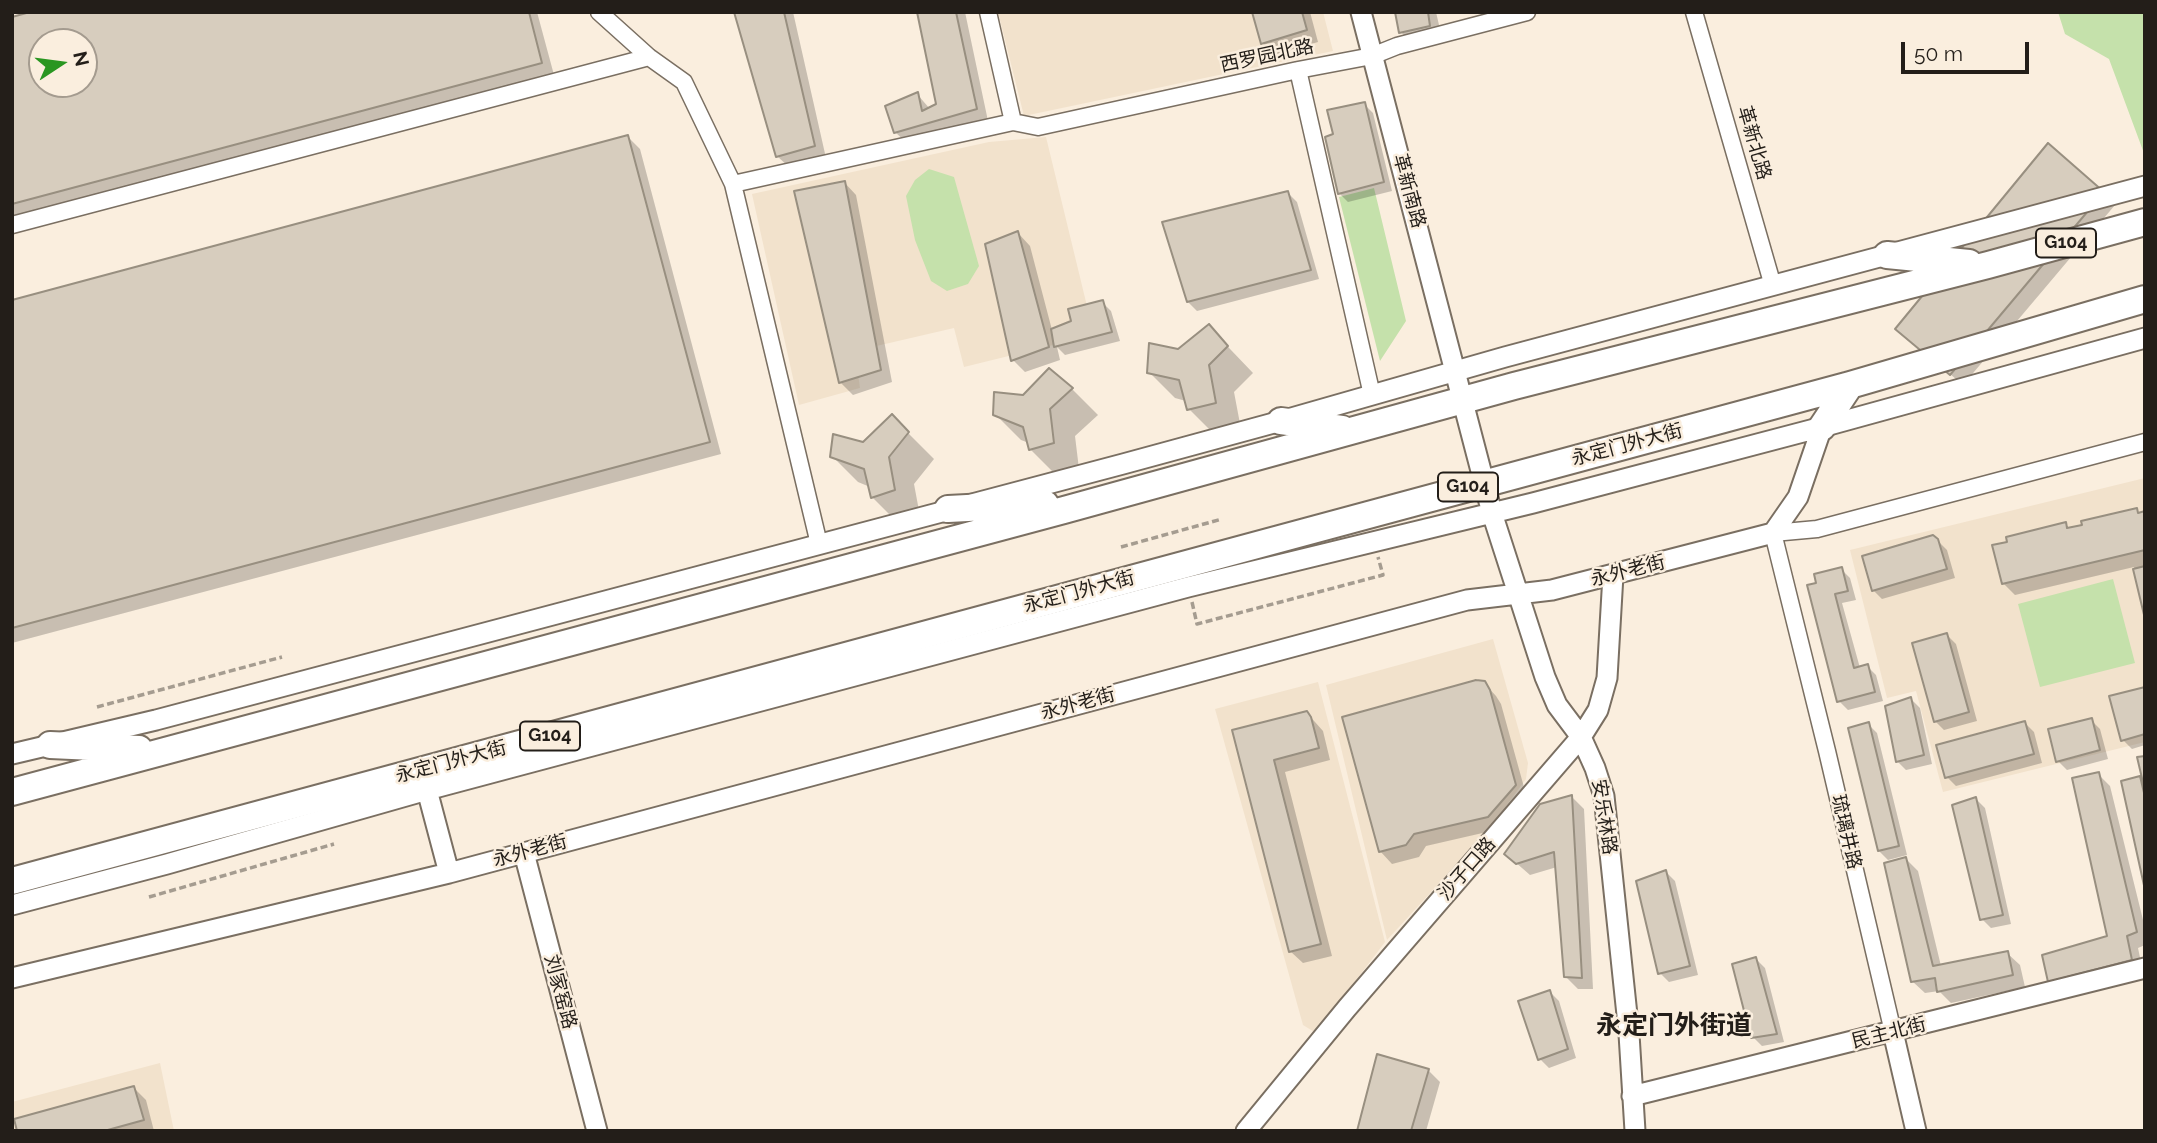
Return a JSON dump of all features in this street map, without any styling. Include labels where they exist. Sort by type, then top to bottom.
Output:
[{"type":"highway","name":"G104","points":[[12,792],[1096,502],[1463,400],[2145,222]]},
{"type":"highway","points":[[1887,255],[1988,265]]},
{"type":"highway","name":"永定门外大街","points":[[12,881],[1850,385],[2145,299]]},
{"type":"highway","points":[[1822,427],[1850,385]]},
{"type":"highway","points":[[1281,421],[1354,431]]},
{"type":"highway","points":[[948,509],[1096,502]]},
{"type":"highway","points":[[50,745],[165,750]]},
{"type":"street","points":[[598,12],[649,57],[684,82],[733,184],[819,544]]},
{"type":"street","points":[[988,12],[1013,122]]},
{"type":"street","name":"革新南路","points":[[1361,12],[1463,400]]},
{"type":"street","name":"西罗园北路","points":[[733,184],[1013,122],[1038,127],[1298,69],[1373,56],[1527,12]]},
{"type":"street","name":"革新北路","points":[[1694,12],[1773,286]]},
{"type":"street","points":[[12,225],[649,57]]},
{"type":"street","points":[[1298,69],[1372,395]]},
{"type":"street","points":[[12,754],[183,713],[1281,421],[1455,371],[2145,186]]},
{"type":"street","name":"永定门外大街","points":[[12,905],[427,790],[1188,587],[1492,513],[1822,427],[2145,338]]},
{"type":"street","name":"安乐林路","points":[[1463,400],[1492,513],[1545,677],[1557,705],[1581,737],[1604,796],[1621,951],[1635,1131]]},
{"type":"street","points":[[1773,533],[1798,497],[1822,427]]},
{"type":"street","name":"永外老街","points":[[12,978],[449,873],[1453,603],[1552,590],[1773,533],[1816,529],[2145,442]]},
{"type":"street","name":"琉璃井路","points":[[1773,533],[1916,1131]]},
{"type":"street","name":"沙子口路","points":[[1246,1131],[1347,1008],[1581,737],[1598,710],[1607,678],[1613,575]]},
{"type":"street","points":[[427,790],[449,873]]},
{"type":"street","name":"刘家窑路","points":[[524,853],[597,1131]]},
{"type":"street","name":"民主北街","points":[[1632,1097],[2145,968]]},
{"type":"path","points":[[1121,547],[1222,519]]},
{"type":"path","points":[[1197,624],[1383,575]]},
{"type":"path","points":[[97,707],[282,657]]},
{"type":"path","points":[[149,897],[334,844]]},
{"type":"shaded area","points":[[998,12],[1323,12],[1333,51],[1024,116]]},
{"type":"shaded area","points":[[1046,137],[1094,335],[964,367],[954,328],[855,351],[860,388],[799,405],[752,194],[989,142]]},
{"type":"shaded area","points":[[2145,478],[2145,742],[1943,792],[1916,691],[1887,698],[1850,550]]},
{"type":"shaded area","points":[[1493,639],[1528,763],[1526,779],[1491,827],[1387,940],[1326,685]]},
{"type":"shaded area","points":[[1318,682],[1385,942],[1316,1033],[1303,1025],[1215,709]]},
{"type":"shaded area","points":[[160,1063],[174,1131],[12,1131],[12,1102]]},
{"type":"green space","points":[[2058,12],[2145,12],[2145,156],[2109,59],[2065,34]]},
{"type":"green space","points":[[929,169],[954,177],[979,266],[968,284],[947,291],[931,281],[915,240],[906,196],[915,180]]},
{"type":"green space","points":[[1374,188],[1406,321],[1380,361],[1339,197]]},
{"type":"green space","points":[[2113,579],[2135,663],[2040,687],[2018,604]]},
{"type":"building","points":[[30,12],[529,12],[542,63],[12,204],[12,17]]},
{"type":"building","points":[[734,12],[784,12],[815,146],[776,157]]},
{"type":"building","points":[[917,12],[956,12],[977,109],[894,133],[885,106],[918,92],[922,111],[936,104]]},
{"type":"building","points":[[1252,12],[1302,12],[1307,30],[1261,44]]},
{"type":"building","points":[[1395,12],[1428,12],[1430,26],[1399,33]]},
{"type":"building","points":[[1365,102],[1384,182],[1338,194],[1325,137],[1333,134],[1327,110]]},
{"type":"building","points":[[628,135],[710,442],[12,628],[12,300]]},
{"type":"building","points":[[2048,143],[2104,192],[1950,375],[1895,329]]},
{"type":"building","points":[[845,181],[881,370],[839,383],[794,191]]},
{"type":"building","points":[[1288,191],[1311,270],[1187,302],[1162,222]]},
{"type":"building","points":[[1018,231],[1049,347],[1011,361],[985,244]]},
{"type":"building","points":[[1103,300],[1112,332],[1054,347],[1051,329],[1071,321],[1068,309]]},
{"type":"building","points":[[1209,324],[1228,346],[1209,365],[1216,403],[1187,410],[1179,380],[1147,373],[1149,343],[1178,349]]},
{"type":"building","points":[[1049,368],[1073,388],[1050,409],[1054,443],[1029,450],[1023,427],[993,415],[994,392],[1023,395]]},
{"type":"building","points":[[892,414],[909,432],[889,457],[895,490],[871,498],[864,469],[830,457],[833,434],[863,442]]},
{"type":"building","points":[[2137,508],[2138,513],[2145,511],[2145,550],[2002,584],[1992,545],[2007,542],[2006,537],[2066,522],[2067,528],[2082,525],[2081,521]]},
{"type":"building","points":[[1933,535],[1938,539],[1947,569],[1872,591],[1862,556]]},
{"type":"building","points":[[2145,566],[2145,619],[2133,569]]},
{"type":"building","points":[[1842,567],[1848,591],[1835,594],[1854,668],[1868,664],[1875,692],[1837,702],[1807,585],[1816,583],[1814,574]]},
{"type":"building","points":[[1947,633],[1969,712],[1934,722],[1912,643]]},
{"type":"building","points":[[1476,680],[1485,681],[1490,690],[1516,785],[1488,817],[1414,834],[1406,845],[1379,852],[1342,717]]},
{"type":"building","points":[[2145,687],[2145,734],[2121,741],[2109,696]]},
{"type":"building","points":[[1911,697],[1924,755],[1896,762],[1885,706]]},
{"type":"building","points":[[1307,711],[1319,748],[1274,760],[1321,944],[1289,952],[1232,730]]},
{"type":"building","points":[[2092,718],[2100,750],[2056,762],[2048,729]]},
{"type":"building","points":[[2025,721],[2034,754],[1945,778],[1936,745]]},
{"type":"building","points":[[1869,722],[1899,846],[1878,851],[1848,728]]},
{"type":"building","points":[[2145,756],[2145,791],[2137,757]]},
{"type":"building","points":[[2099,772],[2137,932],[2127,936],[2132,960],[2048,982],[2042,955],[2107,936],[2072,778]]},
{"type":"building","points":[[2140,776],[2145,797],[2145,890],[2121,781]]},
{"type":"building","points":[[1572,795],[1582,978],[1564,977],[1554,852],[1516,864],[1504,854],[1540,804]]},
{"type":"building","points":[[1976,797],[2003,915],[1980,920],[1952,805]]},
{"type":"building","points":[[1906,857],[1933,966],[2008,951],[2013,975],[1937,992],[1935,978],[1911,982],[1884,863]]},
{"type":"building","points":[[1666,870],[1690,966],[1658,974],[1636,881]]},
{"type":"building","points":[[1756,957],[1777,1034],[1751,1038],[1732,964]]},
{"type":"building","points":[[1550,990],[1568,1049],[1538,1060],[1518,1001]]},
{"type":"building","points":[[1377,1054],[1429,1069],[1411,1131],[1357,1131]]},
{"type":"building","points":[[134,1086],[144,1120],[104,1131],[17,1131],[14,1119]]},
{"type":"district","name":"永定门外街道","points":[[1674,1026]]}]
